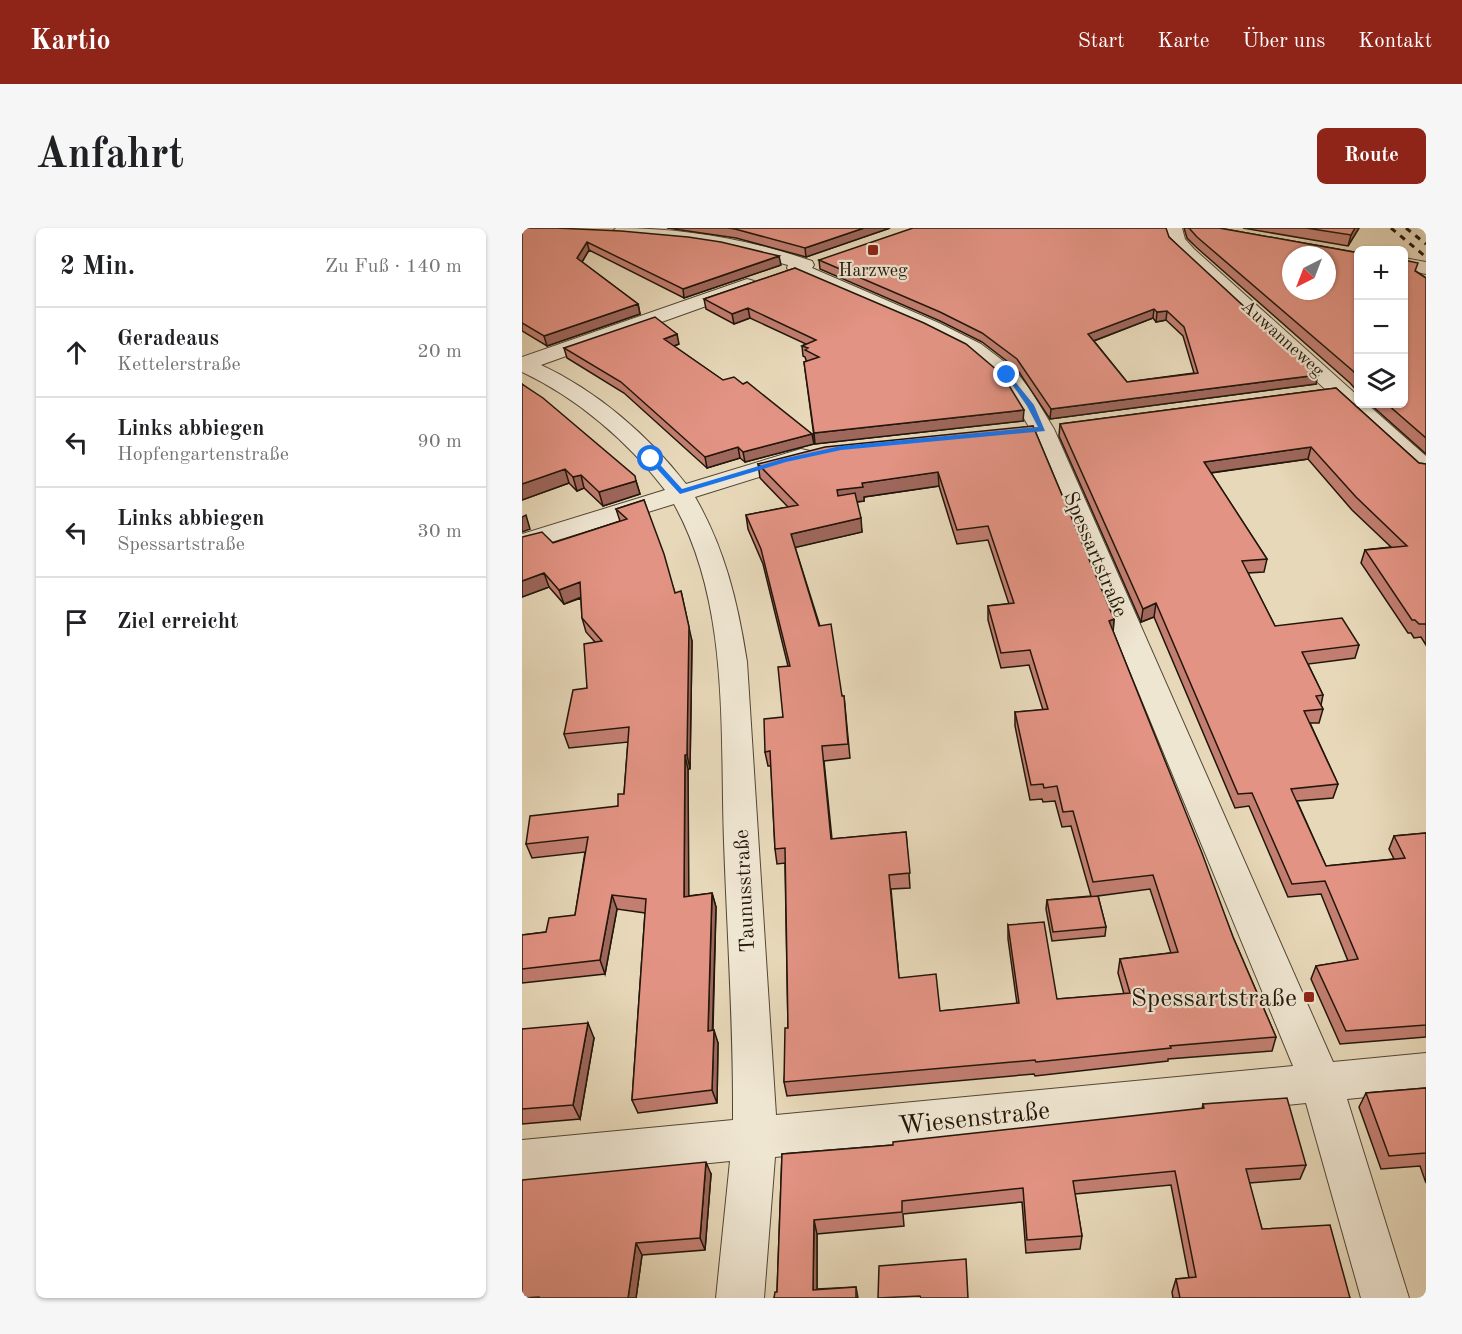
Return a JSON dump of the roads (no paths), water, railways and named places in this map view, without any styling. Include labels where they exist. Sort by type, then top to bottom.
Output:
[{"type":"street","name":"Auwanneweg","points":[[1173,228],[1176,240],[1188,253],[1426,469]]},
{"type":"street","name":"Spessartstraße","points":[[602,231],[703,240],[756,250],[785,272],[932,327],[974,348],[1007,375],[1020,390],[1042,429],[1321,1083],[1385,1298]]},
{"type":"street","points":[[522,364],[826,258]]},
{"type":"street","points":[[1408,265],[1426,268]]},
{"type":"street","name":"Taunusstraße","points":[[522,364],[554,380],[600,412],[651,459],[680,492],[707,546],[721,599],[734,688],[753,1061],[754,1138],[740,1298]]},
{"type":"street","points":[[1306,395],[1341,390]]},
{"type":"street","points":[[522,543],[785,460],[826,451]]},
{"type":"street","name":"Wiesenstraße","points":[[522,1161],[1426,1072]]},
{"type":"railway","points":[[1391,228],[1426,257]]},
{"type":"railway","points":[[1406,228],[1426,244]]},
{"type":"place","name":"Harzweg","points":[[873,250]]},
{"type":"place","name":"Spessartstraße","points":[[1309,997]]}]
